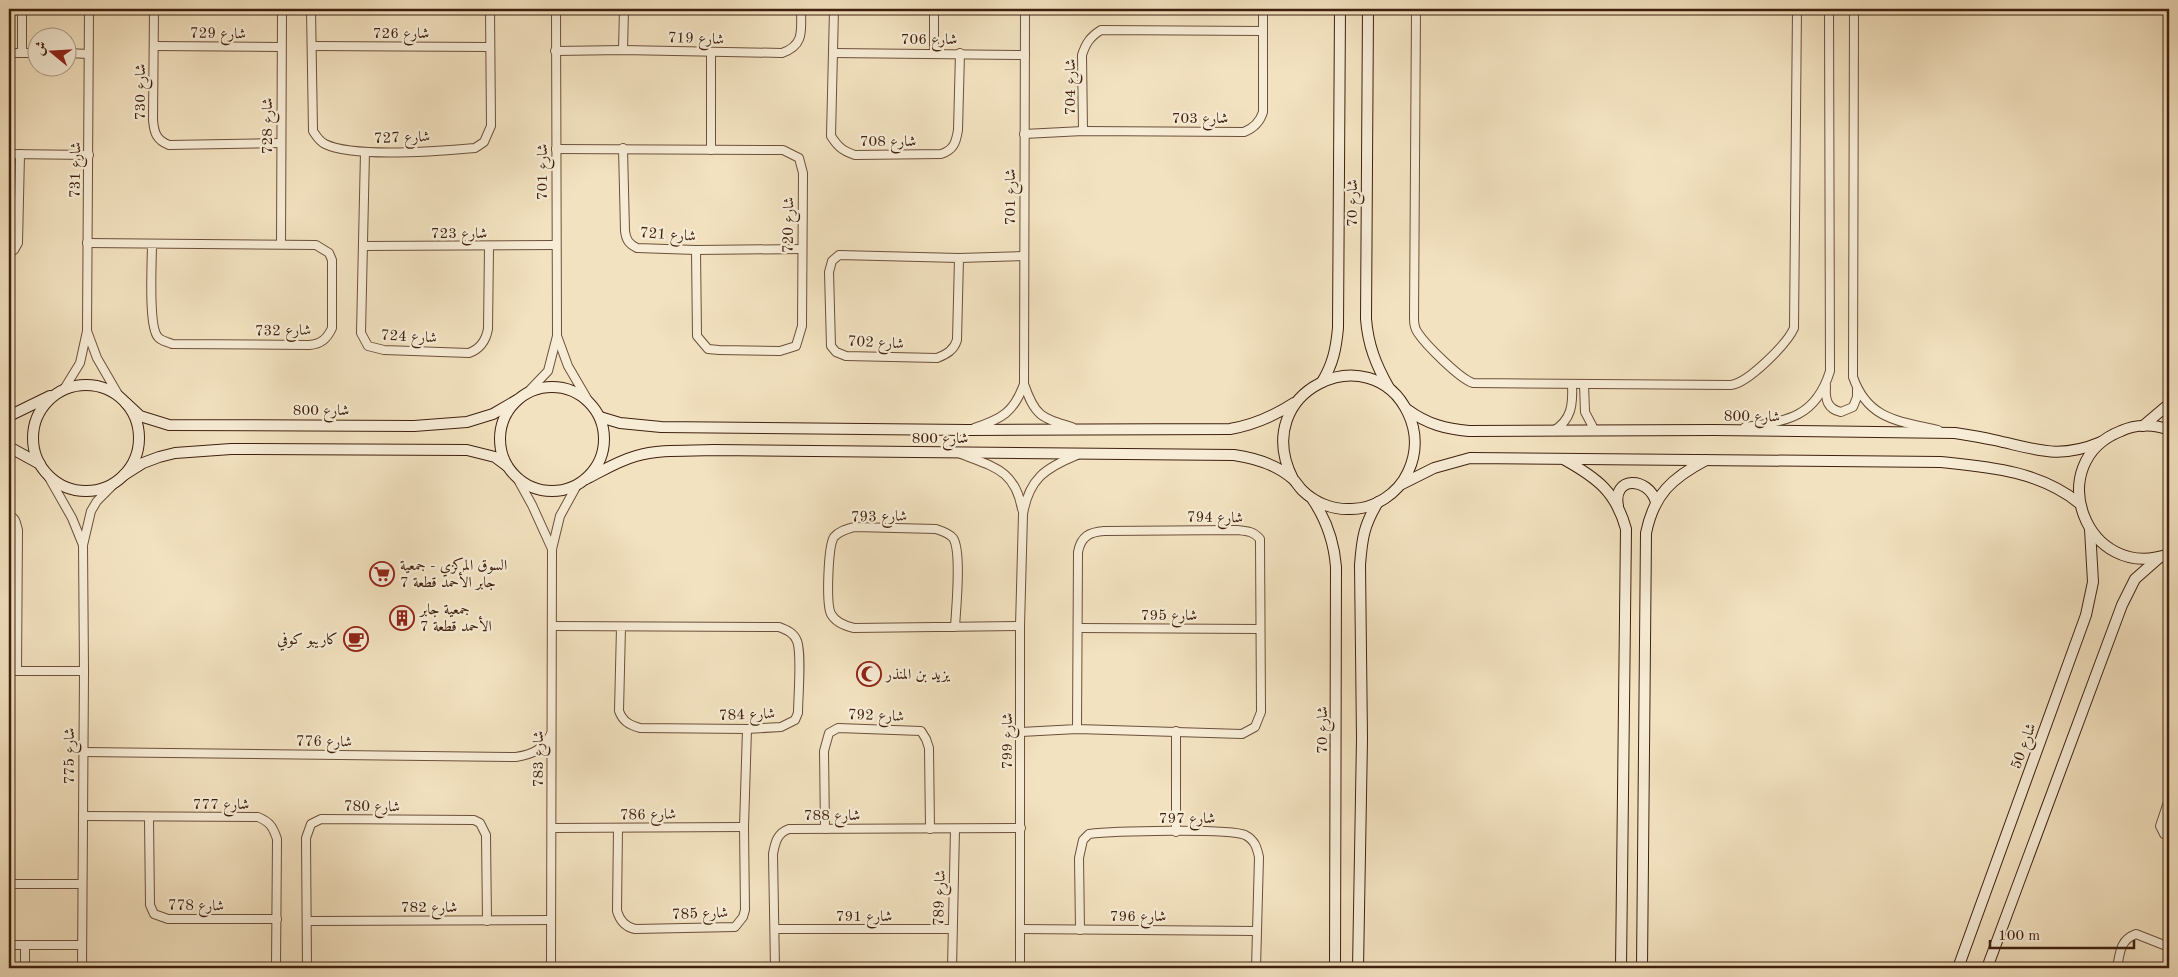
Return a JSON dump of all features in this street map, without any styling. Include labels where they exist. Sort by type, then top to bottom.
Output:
[{"type":"main road","name":"شارع 70","points":[[1322,382],[1331,367],[1335,355],[1338,328],[1340,9]]},
{"type":"main road","name":"شارع 70","points":[[1368,9],[1366,319],[1370,347],[1380,373],[1391,391]]},
{"type":"main road","points":[[1399,486],[1407,474],[1415,448],[1414,434],[1405,408],[1391,391],[1373,381],[1352,376],[1342,376],[1322,382],[1308,390],[1297,401],[1285,426],[1282,440],[1283,454],[1293,479],[1310,497],[1323,504],[1344,509],[1365,507],[1378,502],[1399,486],[1434,468],[1470,458],[1941,462],[1989,467],[2028,475],[2063,490],[2079,503]]},
{"type":"main road","points":[[9,416],[78,385],[106,388],[123,399],[134,414],[138,426],[139,439],[134,458],[124,475]]},
{"type":"main road","points":[[559,387],[575,392],[589,402],[600,417],[604,434],[603,450],[597,466],[582,482],[567,489],[545,491],[524,483],[508,466],[501,449],[501,432],[506,414],[527,393],[543,388],[559,387]]},
{"type":"main road","points":[[61,391],[46,403],[37,417],[33,432],[34,449],[40,464],[47,474],[56,482],[79,491],[103,488],[115,483],[143,463],[167,455],[231,448],[467,450],[495,457],[508,466]]},
{"type":"main road","name":"شارع 800","points":[[123,399],[140,416],[169,425],[414,426],[467,422],[492,414],[518,400]]},
{"type":"main road","name":"شارع 800","points":[[600,417],[620,423],[660,427],[1230,430],[1247,427],[1266,419],[1297,401]]},
{"type":"main road","points":[[2144,426],[2169,404]]},
{"type":"main road","name":"شارع 800","points":[[1405,408],[1418,418],[1450,430],[1714,430],[1955,433],[2045,452],[2083,450],[2128,428],[2144,426]]},
{"type":"main road","points":[[2144,426],[2169,430]]},
{"type":"main road","points":[[2101,442],[2090,455],[2082,470],[2079,486],[2079,503],[2090,530],[2105,546],[2126,556],[2143,559],[2165,556]]},
{"type":"main road","points":[[9,447],[40,464]]},
{"type":"main road","name":"شارع 800","points":[[582,482],[623,460],[638,455],[723,450],[957,453],[1084,452],[1234,455],[1268,463],[1293,479]]},
{"type":"main road","points":[[1562,458],[1598,480],[1618,506],[1626,529],[1621,968]]},
{"type":"main road","points":[[1642,968],[1646,544],[1648,523],[1656,502],[1677,477],[1706,460]]},
{"type":"main road","points":[[1618,506],[1619,492],[1630,483],[1640,483],[1648,488],[1656,502]]},
{"type":"main road","name":"شارع 70","points":[[1310,497],[1322,513],[1330,532],[1336,567],[1335,968]]},
{"type":"main road","points":[[1358,968],[1362,739],[1360,564],[1361,543],[1366,521],[1378,502]]},
{"type":"main road","name":"شارع 50","points":[[1958,968],[2092,596],[2094,576],[2090,530]]},
{"type":"main road","points":[[1987,968],[2122,605],[2135,579],[2165,556]]},
{"type":"street","points":[[22,9],[22,53]]},
{"type":"street","name":"شارع 731","points":[[61,391],[80,363],[87,331],[88,9]]},
{"type":"street","name":"شارع 730","points":[[154,9],[154,129],[156,136],[162,142],[169,145],[281,143]]},
{"type":"street","name":"شارع 728","points":[[281,244],[282,9]]},
{"type":"street","name":"شارع 727","points":[[312,9],[313,131],[319,141],[326,145],[365,152],[476,148],[484,142],[491,126],[490,9]]},
{"type":"street","name":"شارع 701","points":[[527,393],[540,382],[548,371],[557,336],[555,245],[556,9]]},
{"type":"street","points":[[623,50],[624,9]]},
{"type":"street","name":"شارع 719","points":[[555,51],[623,50],[782,53],[795,47],[801,36],[801,9]]},
{"type":"street","name":"شارع 708","points":[[834,9],[831,136],[837,146],[845,152],[856,155],[941,154],[952,148],[958,130],[960,53]]},
{"type":"street","points":[[934,9],[934,53]]},
{"type":"street","name":"شارع 701","points":[[968,430],[993,422],[1008,412],[1018,400],[1024,384],[1025,9]]},
{"type":"street","name":"شارع 703","points":[[1024,134],[1083,131],[1244,132],[1250,130],[1261,118],[1263,112],[1263,9]]},
{"type":"street","points":[[1416,9],[1415,328],[1420,336],[1459,376],[1469,381],[1477,383],[1572,384],[1735,384],[1749,377],[1792,332],[1795,323],[1797,9]]},
{"type":"street","points":[[1714,430],[1784,421],[1800,415],[1819,396],[1826,384],[1830,371],[1830,9]]},
{"type":"street","points":[[1854,9],[1853,377],[1858,390],[1871,406],[1889,419],[1955,433]]},
{"type":"street","name":"شارع 704","points":[[1083,131],[1082,56],[1086,44],[1092,36],[1101,30],[1262,31]]},
{"type":"street","name":"شارع 729","points":[[154,46],[281,47]]},
{"type":"street","name":"شارع 726","points":[[312,46],[489,46]]},
{"type":"street","name":"شارع 706","points":[[833,52],[1025,55]]},
{"type":"street","points":[[9,53],[28,53]]},
{"type":"street","points":[[710,150],[711,53]]},
{"type":"street","points":[[78,54],[88,54]]},
{"type":"street","name":"شارع 721","points":[[623,148],[626,239],[637,248],[696,250],[802,249]]},
{"type":"street","name":"شارع 720","points":[[556,149],[783,150],[799,158],[803,173],[802,326],[800,338],[796,346],[780,351],[718,350],[708,349],[702,344],[697,336],[696,250]]},
{"type":"street","name":"شارع 724","points":[[365,152],[361,333],[368,346],[384,350],[469,353],[474,351],[487,338],[489,247]]},
{"type":"street","points":[[9,154],[89,155]]},
{"type":"street","points":[[9,253],[14,250],[18,243],[20,154]]},
{"type":"street","name":"شارع 732","points":[[87,242],[316,245],[329,253],[332,260],[332,328],[328,337],[316,344],[172,344],[158,337],[152,324],[152,244]]},
{"type":"street","name":"شارع 723","points":[[363,246],[489,247],[555,245]]},
{"type":"street","name":"شارع 702","points":[[959,258],[957,340],[955,347],[947,354],[938,358],[846,356],[836,352],[830,346],[829,272],[832,261],[839,255],[959,258],[1024,256]]},
{"type":"street","name":"شارع 731","points":[[87,331],[97,358],[123,399]]},
{"type":"street","name":"شارع 701","points":[[557,336],[568,366],[589,402]]},
{"type":"street","name":"شارع 701","points":[[1024,384],[1034,409],[1041,416],[1081,430]]},
{"type":"street","points":[[1552,431],[1562,424],[1570,414],[1573,403],[1572,384]]},
{"type":"street","points":[[1584,384],[1585,412],[1595,431]]},
{"type":"street","points":[[1826,384],[1827,402],[1831,408],[1840,412],[1852,407],[1858,390]]},
{"type":"street","name":"شارع 799","points":[[1020,968],[1020,626],[1023,514],[1026,500],[1034,482],[1055,465],[1084,452]]},
{"type":"street","name":"شارع 799","points":[[957,453],[1001,471],[1013,481],[1020,497],[1023,514]]},
{"type":"street","name":"شارع 775","points":[[47,474],[72,518],[83,545]]},
{"type":"street","name":"شارع 783","points":[[516,476],[532,505],[552,549]]},
{"type":"street","name":"شارع 783","points":[[551,968],[552,549],[560,516],[582,482]]},
{"type":"street","name":"شارع 775","points":[[82,968],[83,545],[91,511],[97,501],[115,483]]},
{"type":"street","points":[[9,515],[16,521],[18,530],[13,616],[13,671],[84,671]]},
{"type":"street","name":"شارع 793","points":[[955,627],[958,556],[952,538],[944,532],[936,529],[854,527],[846,529],[833,538],[830,548],[828,603],[834,619],[844,626],[854,628],[955,627],[1020,626]]},
{"type":"street","name":"شارع 794","points":[[1021,732],[1077,730],[1242,734],[1255,727],[1261,712],[1259,629],[1260,539],[1251,532],[1238,530],[1091,532],[1079,544],[1077,730]]},
{"type":"street","name":"شارع 784","points":[[552,626],[779,627],[792,633],[799,645],[798,713],[794,720],[786,726],[747,729],[640,728],[626,722],[621,718],[619,711],[621,627]]},
{"type":"street","name":"شارع 795","points":[[1079,628],[1259,629]]},
{"type":"street","name":"شارع 792","points":[[825,829],[824,751],[829,733],[838,728],[921,731],[929,748],[930,829]]},
{"type":"street","name":"شارع 785","points":[[618,828],[617,912],[619,919],[624,924],[635,929],[735,927],[743,917],[745,910],[744,827],[747,729]]},
{"type":"street","name":"شارع 776","points":[[83,752],[516,757],[529,755],[540,749],[552,731]]},
{"type":"street","points":[[1176,731],[1176,832]]},
{"type":"street","points":[[2169,799],[2160,826],[2164,834],[2169,837]]},
{"type":"street","name":"شارع 777","points":[[83,816],[149,818],[258,817],[267,821],[273,826],[277,839],[276,968]]},
{"type":"street","name":"شارع 778","points":[[149,818],[150,905],[154,914],[168,919],[277,919]]},
{"type":"street","name":"شارع 780","points":[[307,968],[306,838],[311,824],[321,819],[474,820],[480,823],[486,835],[487,921]]},
{"type":"street","name":"شارع 786","points":[[552,828],[744,827]]},
{"type":"street","name":"شارع 788","points":[[775,968],[773,854],[778,836],[783,831],[789,829],[1021,828]]},
{"type":"street","name":"شارع 789","points":[[952,968],[955,829]]},
{"type":"street","name":"شارع 797","points":[[1080,930],[1080,858],[1083,840],[1090,834],[1235,832],[1251,839],[1257,846],[1259,857],[1256,968]]},
{"type":"street","points":[[9,884],[82,884]]},
{"type":"street","name":"شارع 782","points":[[308,921],[552,920]]},
{"type":"street","name":"شارع 791","points":[[775,929],[952,930]]},
{"type":"street","name":"شارع 796","points":[[1020,929],[1256,931]]},
{"type":"street","points":[[2117,968],[2121,945],[2127,937],[2136,934],[2169,946]]},
{"type":"street","points":[[9,944],[82,945]]},
{"type":"street","points":[[25,945],[25,968]]},
{"type":"place","name":"السوق المركزي - جمعية جابر الأحمد قطعة 7","points":[[382,574]]},
{"type":"place","name":"جمعية جابر الأحمد قطعة 7","points":[[402,618]]},
{"type":"place","name":"كاريبو كوفي","points":[[356,639]]},
{"type":"place","name":"يزيد بن المنذر","points":[[869,674]]}]
